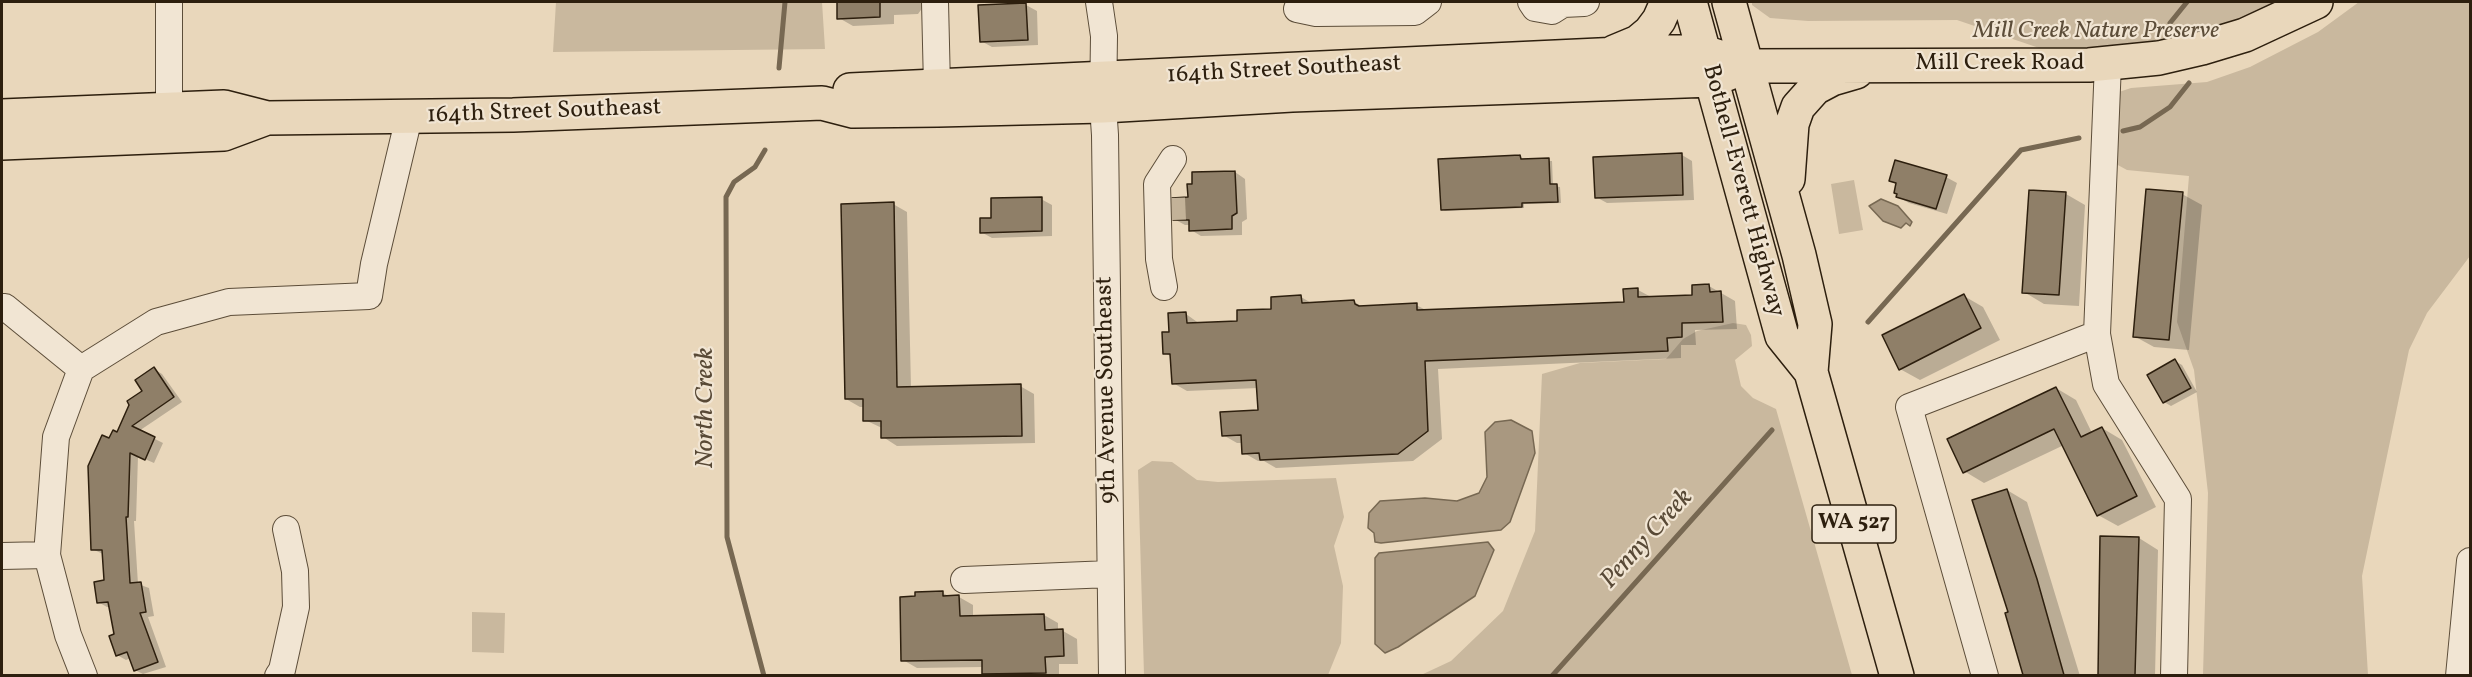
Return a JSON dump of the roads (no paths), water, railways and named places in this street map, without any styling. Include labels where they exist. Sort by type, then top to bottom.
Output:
[{"type":"main road","points":[[1596,55],[1619,51],[1638,42],[1659,20],[1666,2]]},
{"type":"main road","name":"Bothell-Everett Highway","points":[[1690,2],[1782,336],[1811,372]]},
{"type":"main road","name":"Bothell-Everett Highway","points":[[1729,2],[1788,215],[1815,324],[1811,372],[1897,675]]},
{"type":"main road","name":"Mill Creek Road","points":[[1708,66],[2089,65],[2158,58],[2245,35],[2316,2]]},
{"type":"main road","name":"164th Street Southeast","points":[[2,116],[224,107],[267,118],[409,117],[822,103],[853,111],[1596,55],[1708,66]]},
{"type":"main road","points":[[1788,215],[1789,154],[1792,124],[1798,107],[1815,88],[1832,79],[1851,73],[1896,65]]},
{"type":"main road","name":"164th Street Southeast","points":[[822,103],[852,89],[937,86],[1292,95],[1708,66]]},
{"type":"main road","name":"164th Street Southeast","points":[[2,143],[224,134],[267,118]]},
{"type":"street","points":[[169,2],[169,109]]},
{"type":"street","points":[[935,2],[937,86]]},
{"type":"street","name":"9th Avenue Southeast","points":[[1099,2],[1104,36],[1112,675]]},
{"type":"street","points":[[1297,9],[1316,13],[1415,12],[1428,2]]},
{"type":"street","points":[[1531,2],[1535,8],[1552,11],[1570,2]]},
{"type":"street","points":[[2108,63],[2097,334],[2106,384],[2178,499],[2174,675]]},
{"type":"street","points":[[84,675],[68,635],[47,555],[56,437],[81,369],[156,322],[228,302],[369,296],[374,264],[409,117]]},
{"type":"street","points":[[1159,259],[1168,249],[1172,209],[1169,165],[1157,184],[1159,259],[1164,287]]},
{"type":"street","points":[[5,307],[81,369]]},
{"type":"street","points":[[1985,675],[1909,407],[2097,334]]},
{"type":"street","points":[[278,675],[282,670],[296,607],[295,571],[286,529]]},
{"type":"street","points":[[2,556],[47,555]]},
{"type":"street","points":[[2459,675],[2470,561]]},
{"type":"street","points":[[964,580],[1110,574]]},
{"type":"waterway","name":"North Creek","points":[[779,68],[785,2]]},
{"type":"waterway","name":"Penny Creek","points":[[2170,23],[2187,2]]},
{"type":"waterway","name":"Penny Creek","points":[[2123,131],[2140,127],[2170,107],[2189,83]]},
{"type":"waterway","name":"Penny Creek","points":[[1868,322],[2021,150],[2079,138]]},
{"type":"waterway","name":"North Creek","points":[[764,676],[727,537],[726,197],[734,182],[755,167],[765,150]]},
{"type":"waterway","name":"Penny Creek","points":[[1552,676],[1772,430]]},
{"type":"tunnel","points":[[1172,198],[1173,220]]},
{"type":"park label","name":"Mill Creek Nature Preserve","points":[[2096,33]]}]
